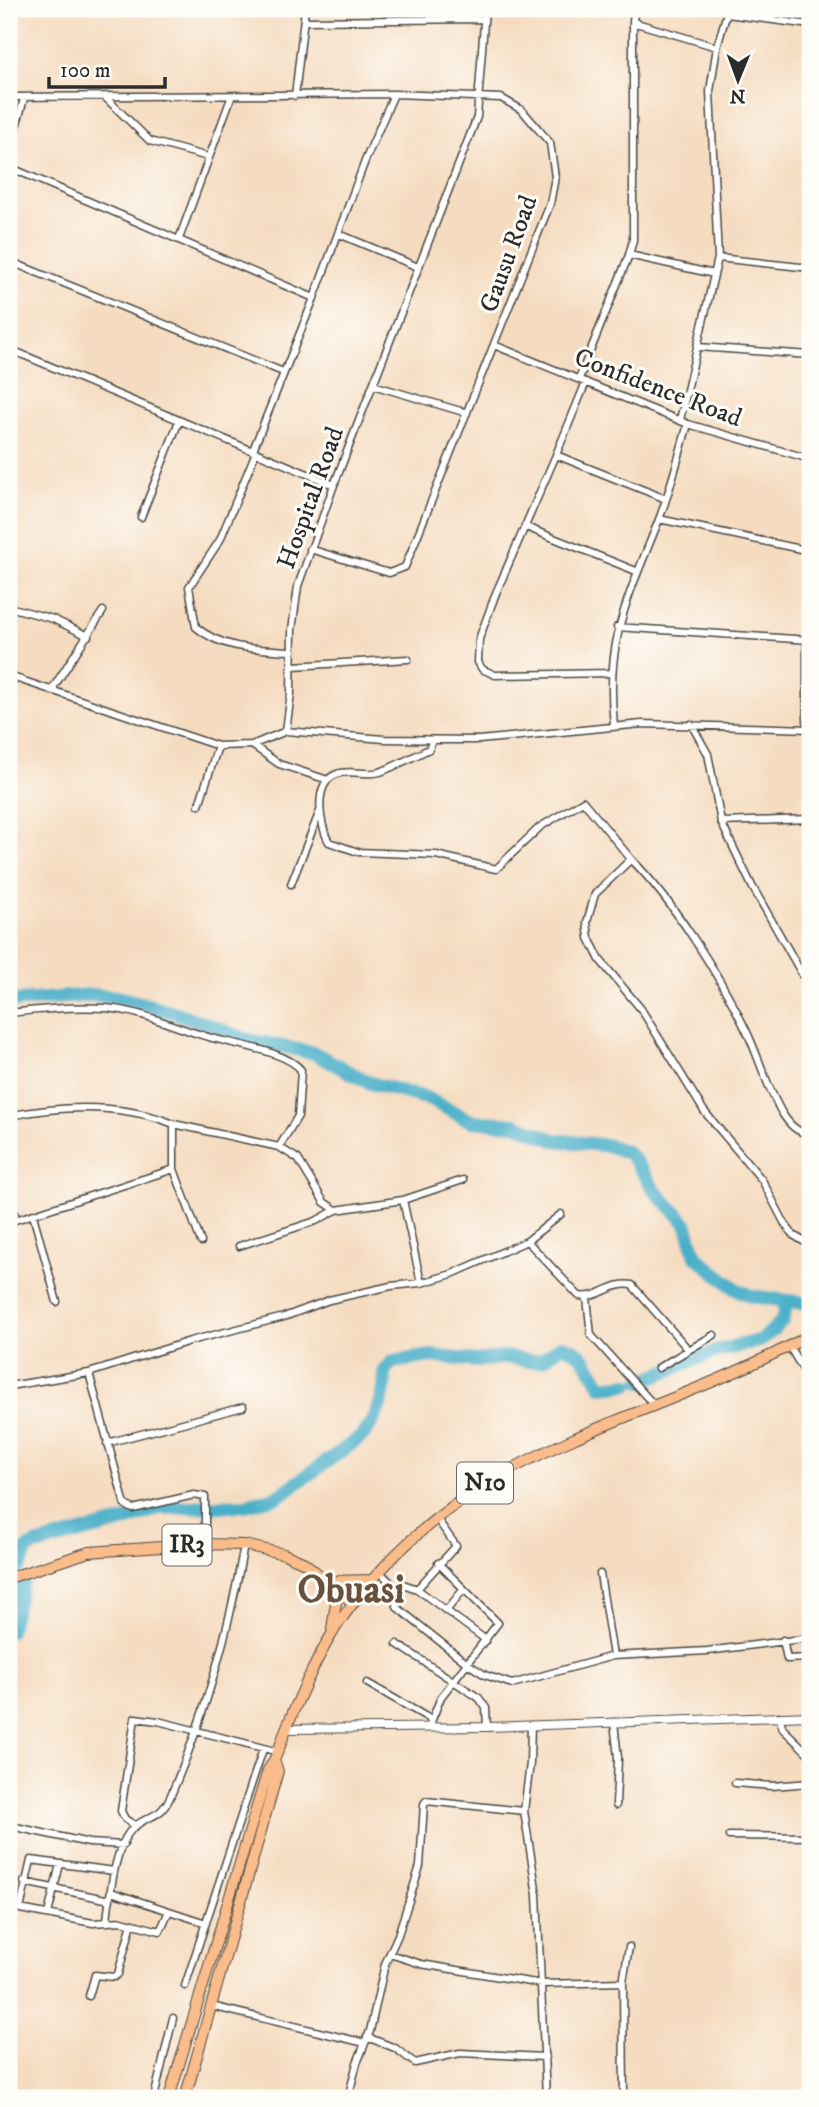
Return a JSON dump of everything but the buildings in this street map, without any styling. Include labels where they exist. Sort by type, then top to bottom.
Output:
[{"type":"main road","name":"N10","points":[[169,2098],[268,1770],[275,1763],[286,1729],[330,1637],[353,1603],[376,1576],[436,1518],[481,1485],[524,1460],[810,1335]]},
{"type":"main road","name":"IR3","points":[[9,1578],[89,1552],[205,1544],[244,1545],[284,1554],[328,1579],[353,1603]]},
{"type":"main road","points":[[330,1637],[336,1603],[328,1579],[376,1576]]},
{"type":"main road","name":"N10","points":[[185,2098],[278,1772],[275,1763]]},
{"type":"street","points":[[295,96],[305,9]]},
{"type":"street","name":"Hospital Road","points":[[286,731],[298,586],[334,485],[477,117],[485,9]]},
{"type":"street","points":[[611,673],[503,676],[489,673],[478,662],[478,646],[486,619],[556,456],[629,255],[634,216],[634,9]]},
{"type":"street","points":[[680,420],[718,258],[710,101],[717,47],[728,11],[810,25]]},
{"type":"street","points":[[305,21],[484,19]]},
{"type":"street","points":[[633,22],[717,47]]},
{"type":"street","points":[[292,650],[218,642],[196,627],[189,597],[190,587],[220,540],[365,161],[394,94]]},
{"type":"street","name":"Gausu Road","points":[[9,97],[230,98],[394,94],[479,96],[501,98],[522,110],[550,144],[555,177],[550,205],[405,567],[389,573],[310,549]]},
{"type":"street","points":[[106,98],[150,141],[208,157]]},
{"type":"street","points":[[179,239],[230,98]]},
{"type":"street","points":[[9,151],[24,99]]},
{"type":"street","points":[[9,167],[314,298]]},
{"type":"street","points":[[339,234],[418,267]]},
{"type":"street","points":[[629,255],[714,275]]},
{"type":"street","points":[[718,258],[810,268]]},
{"type":"street","points":[[9,261],[283,372]]},
{"type":"street","name":"Confidence Road","points":[[494,345],[688,425],[810,459]]},
{"type":"street","points":[[698,347],[810,355]]},
{"type":"street","points":[[9,349],[334,485]]},
{"type":"street","points":[[373,385],[467,414]]},
{"type":"street","points":[[141,517],[179,421]]},
{"type":"street","points":[[614,725],[611,673],[617,628],[636,571],[666,499],[688,425]]},
{"type":"street","points":[[556,456],[666,499]]},
{"type":"street","points":[[659,519],[810,551]]},
{"type":"street","points":[[526,527],[636,571]]},
{"type":"street","points":[[9,607],[53,619],[88,636]]},
{"type":"street","points":[[51,691],[103,611]]},
{"type":"street","points":[[9,677],[218,746],[252,745],[286,731],[327,736],[479,740],[614,725],[691,724],[808,729],[809,640],[617,628]]},
{"type":"street","points":[[293,666],[408,659]]},
{"type":"street","points":[[691,724],[708,754],[721,822],[752,886],[810,988]]},
{"type":"street","points":[[433,740],[429,749],[380,772],[338,774],[328,780],[323,790],[321,809],[323,832],[329,842],[337,847],[370,854],[444,856],[496,869],[540,827],[583,801],[658,888],[746,1029],[783,1115],[799,1132],[810,1134]]},
{"type":"street","points":[[252,745],[279,764],[328,780]]},
{"type":"street","points":[[199,805],[218,746]]},
{"type":"street","points":[[291,884],[321,809]]},
{"type":"street","points":[[721,822],[810,819]]},
{"type":"street","points":[[631,859],[595,894],[587,922],[589,938],[607,969],[641,1009],[704,1111],[762,1180],[793,1235],[810,1245]]},
{"type":"street","points":[[9,1013],[44,1008],[107,1008],[158,1017],[205,1037],[285,1059],[297,1066],[302,1074],[298,1116],[279,1147]]},
{"type":"street","points":[[9,1116],[61,1107],[133,1112],[174,1125],[279,1147],[298,1159],[324,1202],[336,1210]]},
{"type":"street","points":[[174,1125],[174,1169],[201,1242]]},
{"type":"street","points":[[9,1196],[12,1221],[174,1169]]},
{"type":"street","points":[[239,1246],[316,1221],[336,1210],[402,1200],[463,1180]]},
{"type":"street","points":[[402,1200],[421,1283]]},
{"type":"street","points":[[9,1387],[89,1373],[176,1345],[284,1317],[329,1300],[381,1288],[421,1283],[482,1263],[527,1241],[561,1214]]},
{"type":"street","points":[[33,1215],[57,1302]]},
{"type":"street","points":[[527,1241],[579,1296],[587,1298],[614,1285],[632,1285],[687,1348]]},
{"type":"street","points":[[587,1298],[591,1335],[653,1404]]},
{"type":"street","points":[[658,1368],[687,1348],[714,1335]]},
{"type":"street","points":[[789,1346],[810,1381]]},
{"type":"street","points":[[89,1373],[125,1505],[130,1509],[194,1495],[205,1497],[205,1544]]},
{"type":"street","points":[[107,1443],[243,1408]]},
{"type":"street","points":[[417,1589],[456,1546],[436,1518]]},
{"type":"street","points":[[107,1920],[114,1871],[124,1845],[136,1826],[165,1809],[195,1732],[220,1663],[244,1545]]},
{"type":"street","points":[[430,1723],[441,1697],[498,1623],[438,1563]]},
{"type":"street","points":[[600,1574],[613,1656]]},
{"type":"street","points":[[376,1576],[396,1588]]},
{"type":"street","points":[[486,1640],[417,1589],[403,1584],[396,1588],[393,1600],[398,1608],[467,1664],[485,1675],[512,1684],[613,1656],[707,1651],[810,1638]]},
{"type":"street","points":[[446,1611],[463,1590]]},
{"type":"street","points":[[783,1640],[787,1659],[810,1658]]},
{"type":"street","points":[[397,1644],[484,1703],[487,1727]]},
{"type":"street","points":[[367,1683],[430,1723]]},
{"type":"street","points":[[779,1716],[783,1728],[810,1755]]},
{"type":"street","points":[[286,1729],[430,1723],[487,1727],[810,1716]]},
{"type":"street","points":[[136,1826],[125,1819],[121,1811],[133,1721],[138,1717],[279,1752]]},
{"type":"street","points":[[614,1722],[618,1758],[617,1805]]},
{"type":"street","points":[[531,1725],[524,1811],[537,1895],[546,2098]]},
{"type":"street","points":[[186,1986],[263,1749]]},
{"type":"street","points":[[736,1783],[772,1786],[810,1783]]},
{"type":"street","points":[[348,2098],[366,2040],[378,1986],[420,1866],[426,1801],[524,1811]]},
{"type":"street","points":[[11,1826],[89,1843],[124,1845]]},
{"type":"street","points":[[729,1836],[810,1837]]},
{"type":"street","points":[[114,1871],[31,1860],[20,1909],[93,1923],[107,1920],[132,1923],[162,1931],[169,1911]]},
{"type":"street","points":[[48,1914],[60,1864]]},
{"type":"street","points":[[24,1882],[110,1896],[206,1923]]},
{"type":"street","points":[[89,1996],[96,1975],[118,1975],[132,1923]]},
{"type":"street","points":[[624,2098],[623,1982],[628,1947]]},
{"type":"street","points":[[390,1954],[421,1964],[542,1984],[623,1982]]},
{"type":"street","points":[[211,2006],[395,2048],[415,2063],[460,2053],[545,2057]]},
{"type":"street","points":[[154,2098],[173,2018]]},
{"type":"waterway","points":[[9,1002],[91,995],[118,997],[174,1012],[245,1039],[314,1053],[370,1083],[426,1098],[471,1121],[515,1124],[554,1140],[610,1146],[628,1153],[656,1192],[686,1223],[696,1256],[736,1289],[751,1296],[810,1304]]},
{"type":"waterway","points":[[641,1381],[714,1352],[762,1340],[782,1321],[785,1310],[783,1301]]},
{"type":"waterway","points":[[20,1566],[27,1549],[35,1545],[126,1521],[158,1508],[245,1505],[277,1497],[361,1437],[379,1407],[384,1389],[384,1372],[392,1362],[431,1356],[477,1361],[505,1357],[532,1361],[542,1360],[561,1346],[576,1351],[602,1387],[628,1384]]},
{"type":"waterway","points":[[9,1631],[23,1580]]},
{"type":"district","name":"Obuasi","points":[[351,1591]]}]
